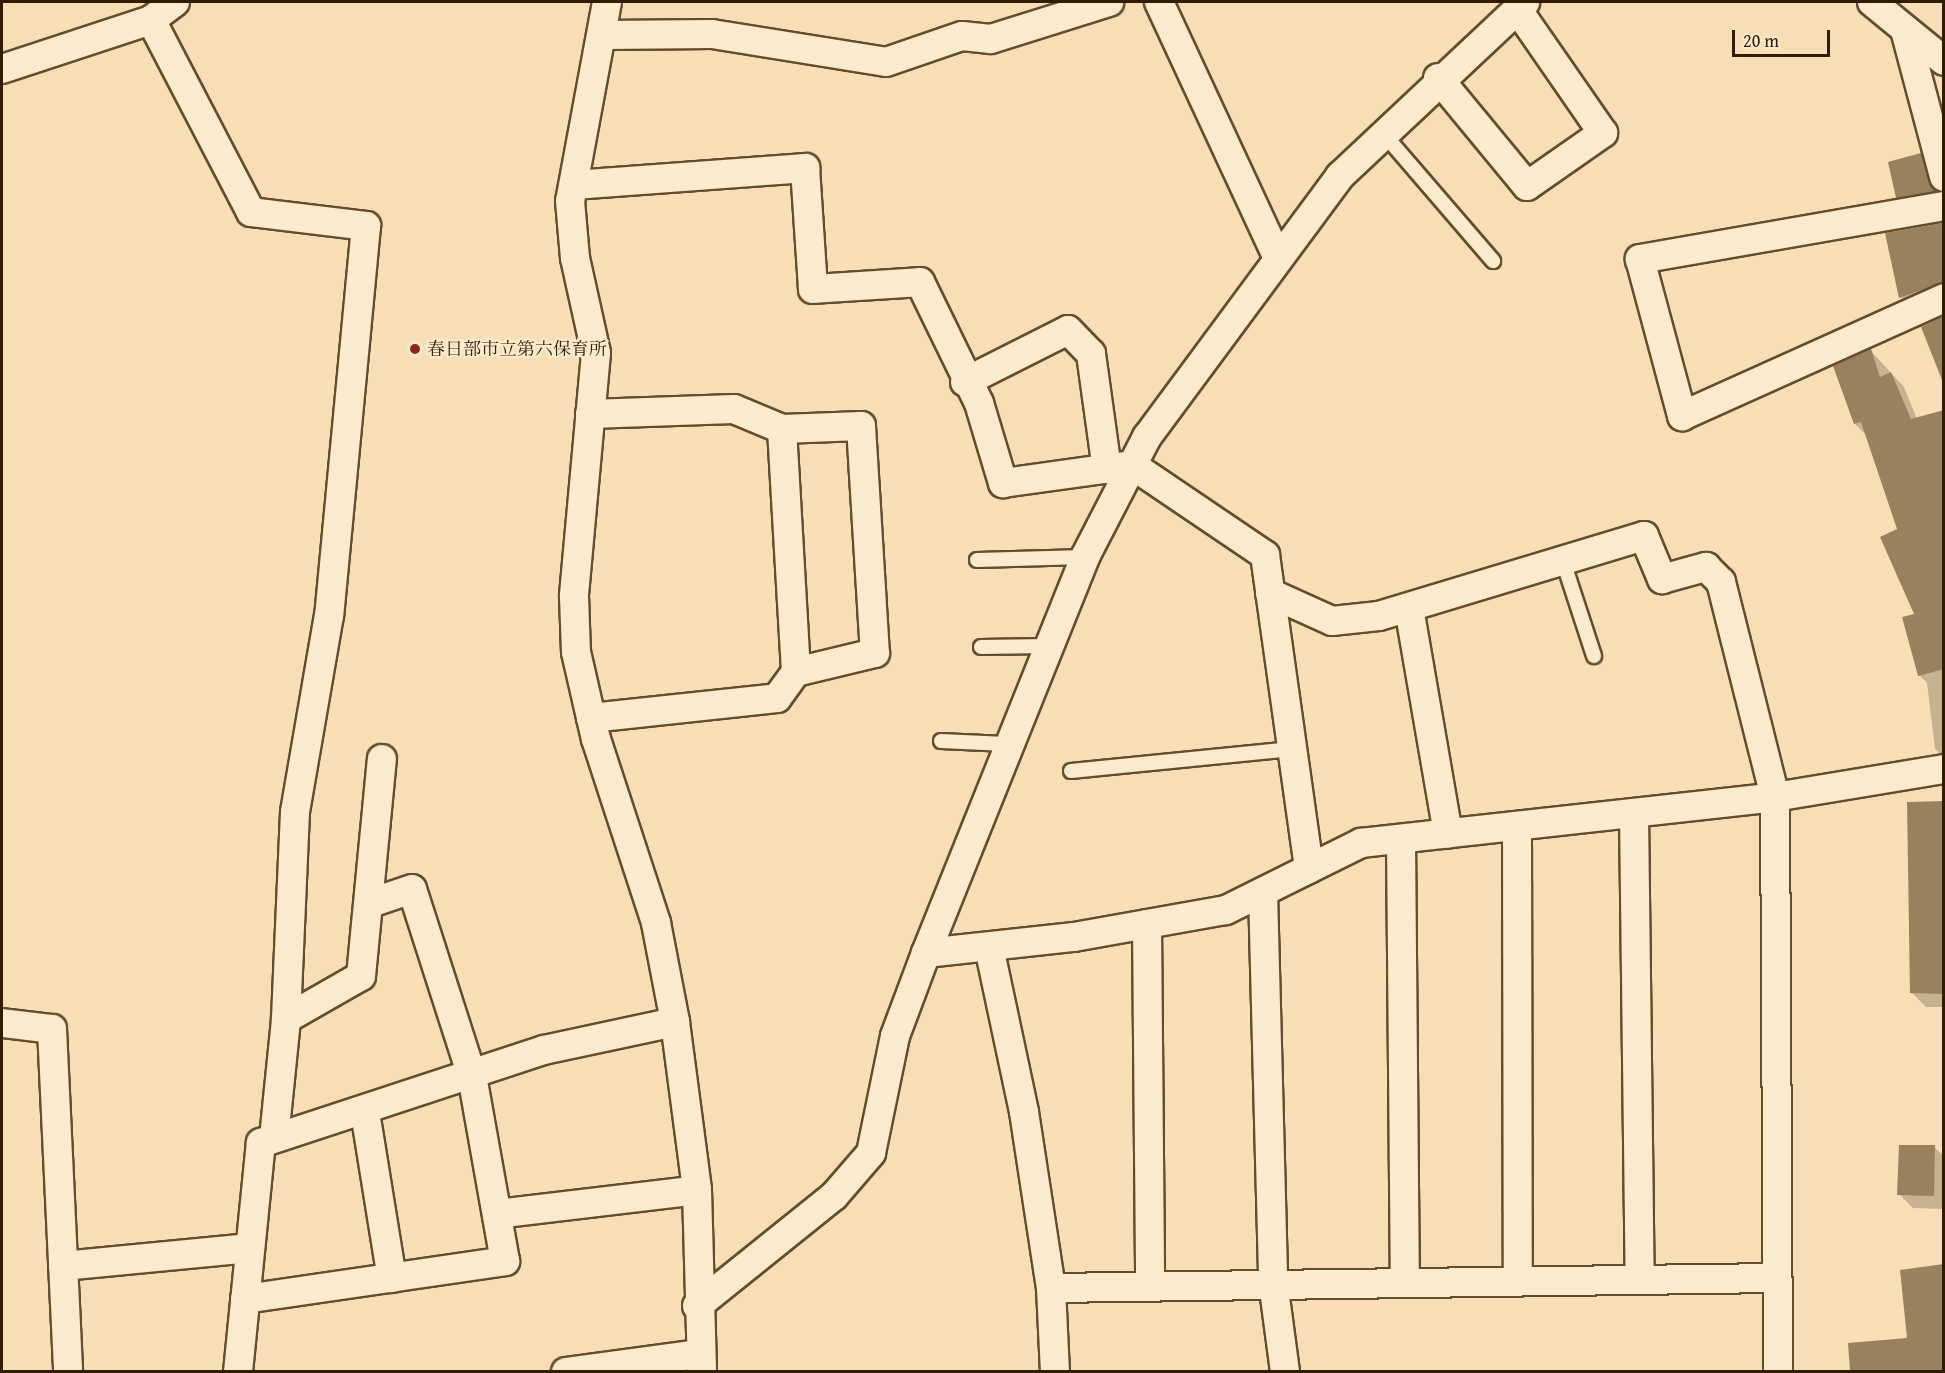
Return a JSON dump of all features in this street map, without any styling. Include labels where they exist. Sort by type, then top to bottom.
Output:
[{"type":"street","points":[[2,69],[151,20],[175,2]]},
{"type":"street","points":[[566,1371],[701,1363],[697,1306],[697,1190],[675,1022],[656,923],[591,718],[576,652],[574,596],[596,353],[575,258],[574,185],[603,34],[606,2]]},
{"type":"street","points":[[603,34],[712,34],[886,62],[962,36],[990,39],[1109,2]]},
{"type":"street","points":[[1159,2],[1277,256]]},
{"type":"street","points":[[1872,2],[1944,61]]},
{"type":"street","points":[[697,1306],[834,1196],[871,1153],[894,1036],[1006,744],[1085,558],[1119,467],[1277,256],[1340,176],[1438,78],[1521,5],[1603,133],[1527,186],[1438,78]]},
{"type":"street","points":[[151,20],[251,212],[366,226],[327,594],[329,615],[295,812],[286,1019],[274,1138]]},
{"type":"street","points":[[1905,30],[1944,177]]},
{"type":"street","points":[[574,185],[805,168],[813,289],[920,282],[965,382],[979,403],[1004,483],[1119,467],[1264,555],[1309,869]]},
{"type":"street","points":[[1944,206],[1640,259],[1682,416],[1944,298]]},
{"type":"street","points":[[965,382],[1068,330],[1091,354],[1119,467]]},
{"type":"street","points":[[590,414],[734,409],[782,429],[861,426],[874,653],[796,672]]},
{"type":"street","points":[[591,718],[777,698],[796,672],[782,429]]},
{"type":"street","points":[[1270,593],[1332,621],[1410,608],[1644,536],[1662,579],[1707,567],[1721,582],[1775,797],[1775,1278],[1778,1371]]},
{"type":"street","points":[[1410,608],[1448,834]]},
{"type":"street","points":[[286,1019],[361,976],[382,759]]},
{"type":"street","points":[[926,952],[989,947],[1148,924],[1226,910],[1361,843],[1775,797],[1944,769]]},
{"type":"street","points":[[1634,813],[1640,1278]]},
{"type":"street","points":[[1517,826],[1518,1279]]},
{"type":"street","points":[[1401,839],[1405,1279]]},
{"type":"street","points":[[245,1299],[505,1262],[472,1076],[412,889],[368,904]]},
{"type":"street","points":[[1263,892],[1274,1282],[1285,1371]]},
{"type":"street","points":[[1148,924],[1150,1285]]},
{"type":"street","points":[[989,947],[1024,1112],[1051,1288],[1055,1371]]},
{"type":"street","points":[[238,1371],[261,1143],[365,1112],[544,1050],[675,1022]]},
{"type":"street","points":[[2,1023],[52,1029],[68,1371]]},
{"type":"street","points":[[365,1112],[392,1278]]},
{"type":"street","points":[[496,1214],[697,1190]]},
{"type":"street","points":[[63,1266],[250,1248]]},
{"type":"street","points":[[1051,1288],[1405,1279],[1775,1278]]},
{"type":"lane","points":[[1383,133],[1494,261]]},
{"type":"lane","points":[[977,560],[1085,558]]},
{"type":"lane","points":[[1563,561],[1594,656]]},
{"type":"lane","points":[[981,648],[1047,646]]},
{"type":"lane","points":[[941,741],[1006,744]]},
{"type":"lane","points":[[1071,771],[1292,749]]},
{"type":"building","points":[[1921,153],[1936,191],[1896,198],[1888,162]]},
{"type":"building","points":[[1944,223],[1944,282],[1899,298],[1885,233]]},
{"type":"building","points":[[1944,316],[1944,380],[1942,380],[1921,327]]},
{"type":"building","points":[[1871,349],[1880,377],[1891,372],[1911,419],[1944,410],[1944,669],[1918,676],[1902,617],[1914,614],[1880,537],[1897,529],[1861,422],[1854,424],[1833,366]]},
{"type":"building","points":[[1944,801],[1944,994],[1910,993],[1907,802]]},
{"type":"building","points":[[1899,1145],[1935,1145],[1934,1196],[1897,1195]]},
{"type":"building","points":[[1944,1264],[1944,1371],[1850,1371],[1848,1343],[1907,1338],[1900,1270]]},
{"type":"place","name":"春日部市立第六保育所","points":[[415,349]]}]
